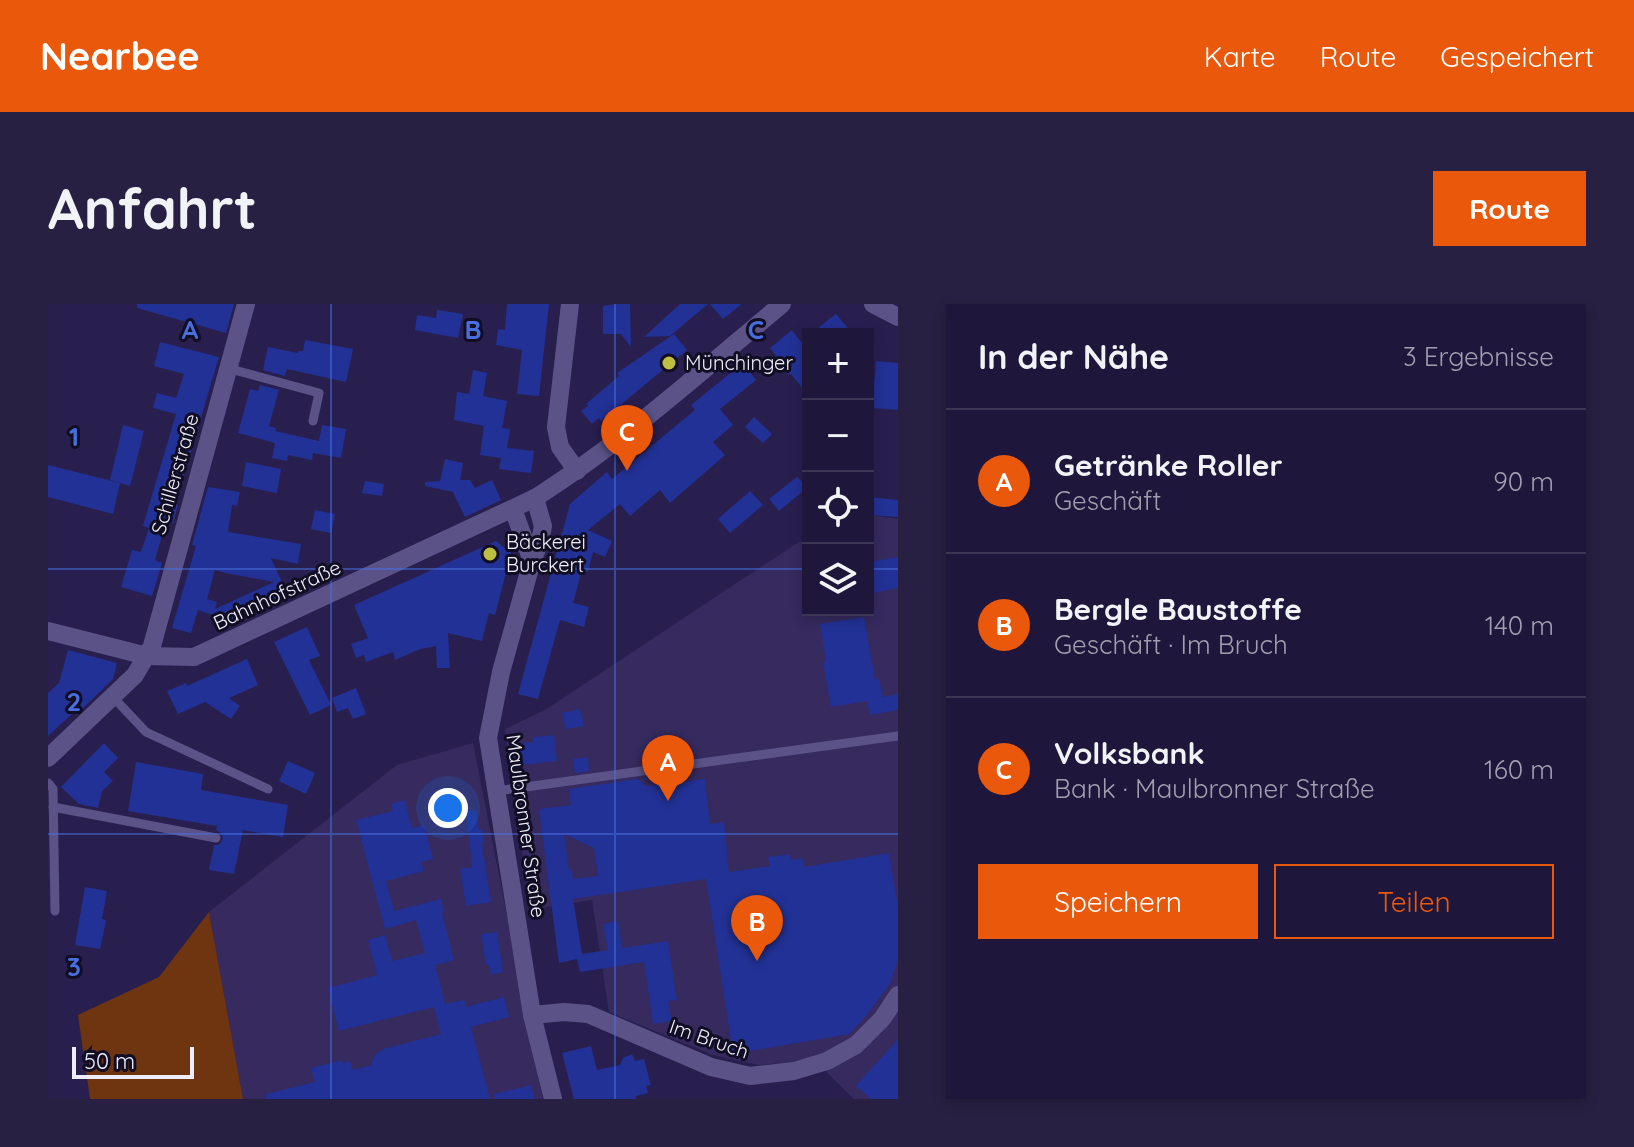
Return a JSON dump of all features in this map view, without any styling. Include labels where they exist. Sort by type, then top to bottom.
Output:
[{"type":"street","name":"Schillerstraße","points":[[147,656],[246,304]]},
{"type":"street","points":[[570,304],[556,427],[560,447],[577,471]]},
{"type":"street","points":[[532,561],[513,509],[577,471],[782,304]]},
{"type":"street","points":[[873,304],[898,317]]},
{"type":"street","name":"Maulbronner Straße","points":[[535,498],[543,526],[540,542],[501,672],[488,738],[532,1015],[553,1099]]},
{"type":"street","name":"Bahnhofstraße","points":[[48,631],[147,656],[194,657],[513,509]]},
{"type":"street","points":[[48,758],[135,675],[147,656]]},
{"type":"street","name":"Im Bruch","points":[[532,1015],[564,1012],[588,1014],[711,1067],[750,1076],[827,1061],[856,1045],[882,1019],[898,995]]},
{"type":"lane","points":[[227,368],[319,393],[313,421]]},
{"type":"lane","points":[[113,697],[146,732],[268,789]]},
{"type":"lane","points":[[496,791],[898,736]]},
{"type":"lane","points":[[48,783],[53,789],[55,911]]},
{"type":"lane","points":[[53,807],[216,838]]},
{"type":"shaded area","points":[[874,516],[898,519],[898,1099],[854,1099],[814,1060],[759,1065],[713,1055],[609,1012],[592,900],[530,910],[505,729],[545,710],[802,540],[802,616],[874,616]]},
{"type":"shaded area","points":[[473,743],[543,1099],[243,1099],[209,912],[397,765]]},
{"type":"shaded area","points":[[209,912],[243,1099],[90,1099],[78,1015],[159,977]]},
{"type":"building","points":[[137,304],[234,304],[226,333],[137,308]]},
{"type":"building","points":[[507,304],[549,304],[539,396],[517,394],[522,350],[496,345],[498,329],[505,330]]},
{"type":"building","points":[[630,304],[631,347],[621,334],[603,334],[603,306]]},
{"type":"building","points":[[680,304],[708,304],[670,336],[644,337]]},
{"type":"building","points":[[710,304],[742,304],[723,319]]},
{"type":"building","points":[[437,310],[463,314],[458,338],[415,330],[417,315],[436,318]]},
{"type":"building","points":[[836,314],[848,328],[818,328]]},
{"type":"building","points":[[792,330],[802,341],[802,388],[791,374],[787,374],[770,348]]},
{"type":"building","points":[[674,334],[687,350],[601,421],[599,418],[592,424],[581,411],[588,406],[586,404],[619,376],[617,373]]},
{"type":"building","points":[[305,340],[353,349],[346,382],[287,369],[285,376],[263,370],[268,347],[298,353],[303,351]]},
{"type":"building","points":[[160,342],[219,357],[175,504],[178,505],[173,523],[166,521],[155,560],[162,563],[152,596],[121,587],[132,550],[141,552],[149,528],[143,526],[176,414],[153,408],[157,393],[176,398],[184,374],[154,366]]},
{"type":"building","points":[[876,361],[898,363],[898,410],[874,408]]},
{"type":"building","points":[[743,363],[756,380],[720,409],[733,425],[713,442],[725,455],[670,503],[660,490],[630,516],[620,504],[588,530],[612,541],[605,557],[593,552],[588,572],[582,570],[573,603],[589,607],[584,627],[560,620],[538,699],[518,694],[570,504],[607,472],[612,479],[695,410],[691,405]]},
{"type":"building","points":[[473,370],[487,373],[483,396],[507,401],[502,428],[510,429],[507,448],[534,451],[531,473],[499,469],[501,458],[480,455],[484,426],[454,420],[457,392],[469,394]]},
{"type":"building","points":[[260,385],[279,390],[269,426],[276,428],[275,431],[319,441],[322,425],[346,429],[341,458],[313,453],[312,460],[288,455],[287,461],[272,458],[275,443],[238,433],[250,389],[258,391]]},
{"type":"building","points":[[754,417],[772,434],[763,443],[745,427]]},
{"type":"building","points":[[123,425],[144,431],[130,486],[110,480]]},
{"type":"building","points":[[445,459],[463,463],[460,480],[470,480],[475,488],[492,480],[501,500],[465,517],[453,492],[425,486],[425,482],[440,481]]},
{"type":"building","points":[[246,462],[281,469],[277,493],[242,486]]},
{"type":"building","points":[[48,465],[120,483],[113,514],[48,497]]},
{"type":"building","points":[[797,477],[802,482],[802,492],[779,511],[769,499]]},
{"type":"building","points":[[365,481],[384,484],[382,496],[362,493]]},
{"type":"building","points":[[208,487],[240,492],[237,506],[232,505],[228,532],[301,544],[298,564],[271,558],[289,598],[235,623],[198,610],[191,633],[172,628],[196,546],[192,545]],"holes":[[[215,570],[274,582],[215,609],[217,602],[207,599]]]},
{"type":"building","points":[[750,491],[763,505],[730,533],[718,519]]},
{"type":"building","points":[[874,498],[898,500],[898,517],[874,515]]},
{"type":"building","points":[[315,510],[335,514],[331,533],[311,529]]},
{"type":"building","points":[[496,541],[511,553],[495,615],[489,613],[482,641],[448,633],[450,668],[437,668],[436,646],[395,660],[393,652],[366,662],[364,655],[356,658],[351,644],[368,638],[354,605]]},
{"type":"building","points":[[898,557],[898,588],[874,593],[874,561]]},
{"type":"building","points":[[864,617],[875,680],[879,678],[883,697],[898,694],[898,710],[870,715],[867,701],[831,707],[820,624]]},
{"type":"building","points":[[307,627],[320,656],[309,660],[331,705],[310,715],[274,642]]},
{"type":"building","points":[[68,650],[117,663],[113,679],[77,714],[74,712],[48,736],[48,693],[59,683]]},
{"type":"building","points":[[247,659],[258,685],[229,698],[240,706],[231,719],[205,702],[178,714],[167,691],[186,683],[187,686]]},
{"type":"building","points":[[356,688],[366,714],[353,719],[348,708],[337,712],[332,698]]},
{"type":"building","points":[[580,709],[584,726],[566,729],[562,713]]},
{"type":"building","points":[[554,735],[557,761],[513,766],[511,745],[534,742],[534,737]]},
{"type":"building","points":[[104,743],[118,758],[104,772],[113,781],[102,791],[98,808],[79,804],[61,787]]},
{"type":"building","points":[[588,757],[589,771],[575,773],[573,759]]},
{"type":"building","points":[[288,761],[315,773],[306,794],[279,781]]},
{"type":"building","points":[[136,762],[203,774],[201,790],[288,805],[283,837],[243,830],[234,874],[209,870],[214,845],[219,845],[223,839],[216,830],[217,826],[128,811]]},
{"type":"building","points":[[638,779],[646,786],[705,779],[710,824],[724,822],[729,872],[770,866],[768,857],[790,854],[791,860],[802,858],[804,867],[889,853],[898,906],[898,959],[891,982],[849,1034],[733,1054],[706,879],[573,899],[582,954],[608,950],[603,924],[618,921],[622,948],[668,941],[677,1000],[668,1001],[672,1021],[653,1024],[644,962],[580,972],[577,959],[559,963],[539,809],[571,805],[569,789]],"holes":[[[564,834],[594,848],[598,876],[573,879]]]},
{"type":"building","points":[[405,800],[412,828],[424,825],[433,859],[421,862],[424,871],[386,881],[394,911],[441,899],[454,960],[435,965],[445,1004],[464,1000],[466,1007],[504,997],[509,1017],[471,1027],[490,1099],[266,1099],[266,1094],[315,1082],[311,1068],[342,1060],[342,1063],[350,1061],[353,1070],[371,1065],[375,1055],[383,1049],[441,1034],[434,1007],[339,1031],[328,988],[377,975],[368,940],[385,935],[392,961],[425,953],[416,920],[385,929],[356,820],[393,811],[391,804]]},
{"type":"building","points":[[476,810],[479,830],[482,829],[491,902],[466,906],[460,869],[472,867],[466,811]]},
{"type":"building","points":[[85,887],[107,891],[102,919],[106,920],[100,949],[75,945]]},
{"type":"building","points":[[497,932],[503,972],[491,975],[489,965],[486,965],[481,934]]},
{"type":"building","points":[[898,1039],[898,1099],[871,1099],[856,1086]]},
{"type":"building","points":[[591,1046],[597,1070],[620,1065],[623,1058],[632,1054],[635,1061],[644,1059],[651,1085],[646,1086],[648,1093],[636,1096],[636,1099],[574,1099],[562,1053]]},
{"type":"building","points":[[531,1085],[535,1099],[495,1099],[494,1094]]},
{"type":"place","name":"Münchinger","points":[[669,363]]},
{"type":"place","name":"Volksbank","points":[[627,471]]},
{"type":"place","name":"Bäckerei Burckert","points":[[490,554]]},
{"type":"place","name":"Getränke Roller","points":[[668,801]]},
{"type":"place","name":"Bergle Baustoffe","points":[[757,961]]}]
